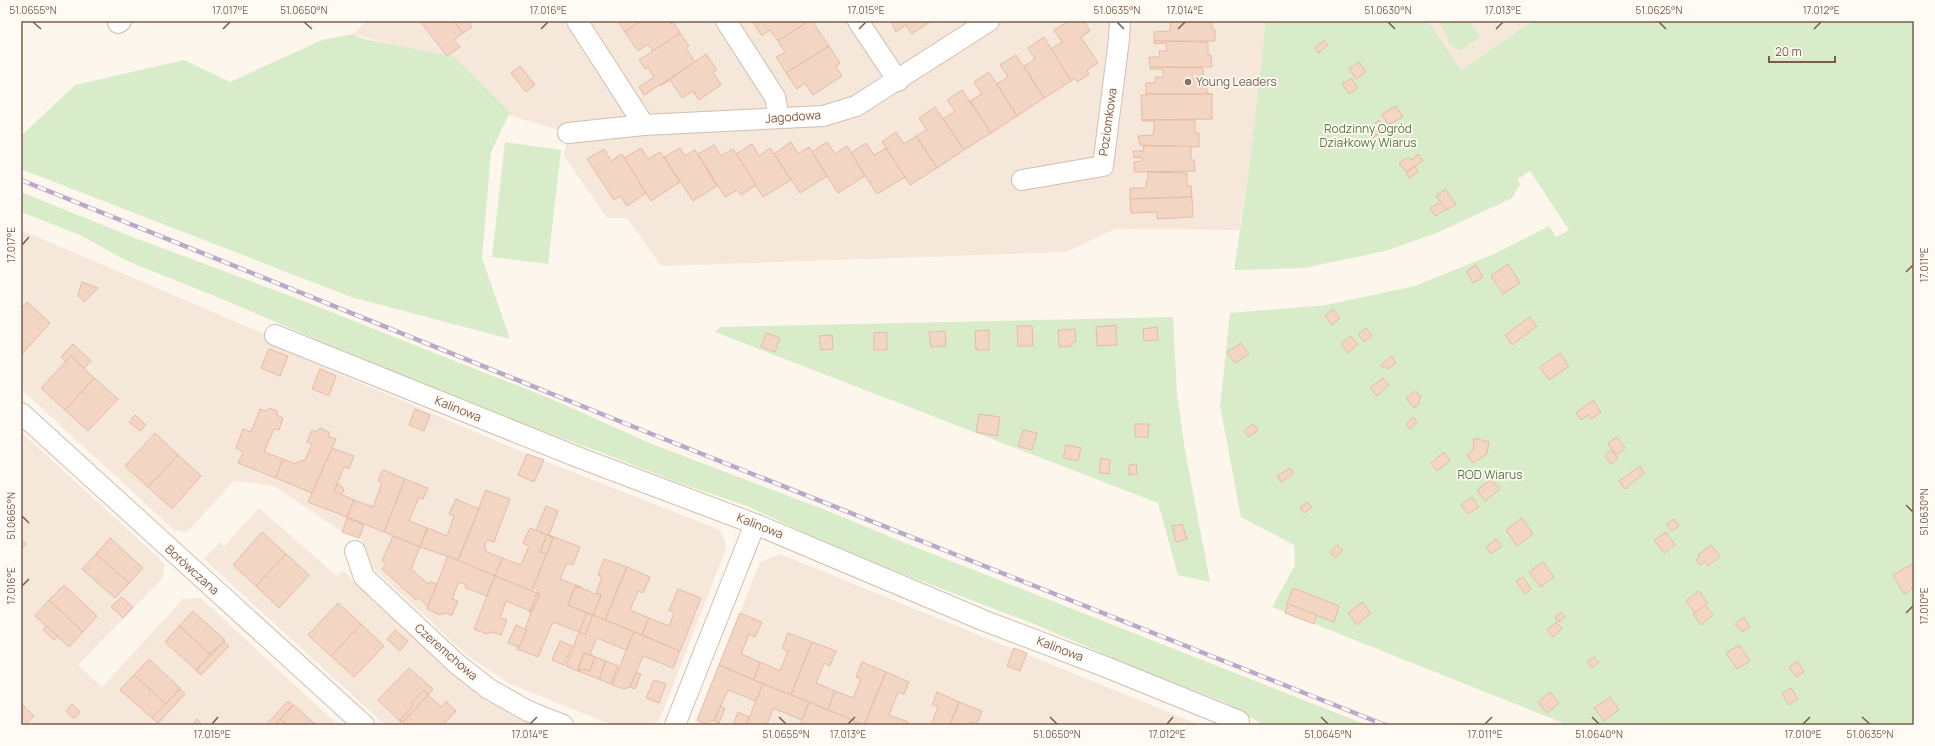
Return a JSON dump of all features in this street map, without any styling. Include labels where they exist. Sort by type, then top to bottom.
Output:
[{"type":"street","points":[[577,21],[644,125]]},
{"type":"street","points":[[726,21],[776,97],[779,118]]},
{"type":"street","points":[[858,21],[898,81]]},
{"type":"street","name":"Jagodowa","points":[[568,133],[644,125],[823,116],[856,106],[898,81],[989,21]]},
{"type":"street","name":"Poziomkowa","points":[[1022,180],[1103,166],[1120,21]]},
{"type":"street","name":"Kalinowa","points":[[275,335],[580,458],[755,524],[985,621],[1106,667],[1239,721],[1238,725]]},
{"type":"street","name":"Borówczana","points":[[21,413],[364,725]]},
{"type":"street","points":[[675,725],[755,524]]},
{"type":"street","name":"Czeremchowa","points":[[355,552],[364,577],[457,664],[489,689],[528,711],[563,725]]},
{"type":"shaded area","points":[[368,21],[1265,21],[1249,170],[1239,230],[1115,229],[1066,252],[661,266],[627,218],[607,218],[564,156],[568,133],[501,113],[445,59],[353,34]]},
{"type":"shaded area","points":[[1428,21],[1533,21],[1461,70]]},
{"type":"shaded area","points":[[21,230],[271,337],[272,345],[527,454],[715,528],[722,533],[725,541],[725,551],[660,719],[653,725],[612,725],[508,683],[468,656],[371,566],[363,540],[342,532],[274,486],[234,481],[187,532],[174,530],[21,389]]},
{"type":"shaded area","points":[[21,432],[159,558],[164,565],[163,578],[78,665],[102,687],[183,599],[201,598],[338,725],[21,725]]},
{"type":"shaded area","points":[[259,508],[337,576],[343,571],[450,671],[487,701],[537,725],[385,725],[204,559],[220,542],[224,546]]},
{"type":"shaded area","points":[[780,554],[1200,725],[695,725],[760,562]]},
{"type":"green space","points":[[1265,21],[1428,21],[1461,70],[1533,21],[1914,21],[1914,725],[1568,725],[1272,607],[1295,565],[1294,545],[1241,517],[1220,406],[1230,313],[1326,305],[1415,286],[1496,253],[1549,226],[1556,237],[1569,230],[1530,171],[1518,179],[1520,185],[1512,198],[1437,233],[1385,251],[1304,268],[1234,270],[1249,170]]},
{"type":"green space","points":[[1438,21],[1469,21],[1479,37],[1460,51],[1448,44],[1448,37]]},
{"type":"green space","points":[[353,34],[364,39],[454,57],[510,112],[491,152],[482,258],[510,339],[351,297],[21,169],[21,136],[75,85],[184,60],[230,82],[322,40]]},
{"type":"green space","points":[[505,142],[561,150],[548,264],[492,257]]},
{"type":"green space","points":[[21,192],[135,238],[301,300],[549,398],[652,444],[828,511],[910,545],[1367,725],[1264,725],[1224,702],[1148,673],[1034,624],[843,551],[747,506],[682,484],[446,395],[222,299],[127,261],[80,235],[21,212]]},
{"type":"green space","points":[[1173,317],[1177,394],[1185,450],[1210,582],[1178,575],[1158,503],[715,332],[720,327]]},
{"type":"building","points":[[420,21],[454,21],[463,33],[454,40],[460,47],[447,56]]},
{"type":"building","points":[[454,21],[473,21],[470,24],[472,27],[463,33]]},
{"type":"building","points":[[618,21],[641,21],[625,32]]},
{"type":"building","points":[[641,21],[669,21],[671,24],[673,22],[680,33],[653,51],[648,44],[638,51],[625,32]]},
{"type":"building","points":[[752,21],[809,21],[778,41],[770,30],[762,36]]},
{"type":"building","points":[[809,21],[812,21],[829,46],[786,73],[776,57],[785,52],[778,41]]},
{"type":"building","points":[[891,21],[931,21],[912,34],[906,25],[896,32]]},
{"type":"building","points":[[1069,21],[1084,21],[1090,31],[1081,37],[1098,63],[1087,70],[1089,74],[1077,82],[1075,78],[1071,81],[1051,49],[1062,42],[1054,30]]},
{"type":"building","points":[[1171,21],[1212,21],[1212,30],[1215,30],[1215,41],[1154,41],[1154,32],[1170,31]]},
{"type":"building","points":[[680,33],[689,46],[686,48],[695,62],[644,95],[639,87],[654,77],[648,67],[645,69],[639,60]]},
{"type":"building","points":[[1044,37],[1071,81],[1044,98],[1024,66],[1035,59],[1028,48]]},
{"type":"building","points":[[1324,40],[1328,45],[1319,53],[1315,48]]},
{"type":"building","points":[[1154,41],[1208,42],[1208,55],[1211,55],[1212,67],[1150,67],[1149,57],[1160,57],[1159,51],[1167,51],[1166,43],[1154,44]]},
{"type":"building","points":[[829,46],[840,63],[836,66],[842,76],[813,95],[805,83],[797,89],[786,73]]},
{"type":"building","points":[[706,54],[717,70],[713,72],[721,85],[699,100],[693,91],[682,98],[670,80],[660,86]]},
{"type":"building","points":[[1016,55],[1044,98],[1017,116],[997,84],[1008,77],[1000,65]]},
{"type":"building","points":[[1359,62],[1366,72],[1356,79],[1349,69]]},
{"type":"building","points":[[520,66],[535,85],[526,92],[511,73]]},
{"type":"building","points":[[1150,67],[1203,68],[1204,82],[1207,82],[1207,93],[1212,94],[1146,94],[1146,83],[1155,83],[1155,77],[1163,77],[1163,69],[1150,69]]},
{"type":"building","points":[[989,72],[1017,116],[991,133],[970,101],[982,94],[974,82]]},
{"type":"building","points":[[1351,78],[1358,88],[1349,94],[1342,84]]},
{"type":"building","points":[[962,90],[991,133],[964,150],[943,119],[955,111],[947,100]]},
{"type":"building","points":[[1146,94],[1212,94],[1212,119],[1142,120],[1141,95],[1147,95]]},
{"type":"building","points":[[1396,106],[1403,117],[1388,125],[1382,114]]},
{"type":"building","points":[[935,107],[964,150],[937,168],[916,136],[927,130],[919,118]]},
{"type":"building","points":[[1142,120],[1195,120],[1195,133],[1199,133],[1199,147],[1140,145],[1138,136],[1153,135],[1154,128],[1154,121]]},
{"type":"building","points":[[1379,120],[1385,128],[1372,139],[1366,131]]},
{"type":"building","points":[[896,132],[904,144],[916,136],[937,168],[910,185],[882,142]]},
{"type":"building","points":[[791,142],[798,154],[809,147],[827,176],[800,193],[774,154]]},
{"type":"building","points":[[827,142],[835,154],[847,146],[865,176],[838,193],[812,152]]},
{"type":"building","points":[[866,143],[874,155],[886,148],[905,177],[877,194],[851,153]]},
{"type":"building","points":[[752,144],[759,156],[770,148],[791,180],[763,197],[736,154]]},
{"type":"building","points":[[714,145],[721,156],[733,149],[756,185],[741,195],[737,190],[725,197],[698,154]]},
{"type":"building","points":[[1143,146],[1191,146],[1191,160],[1194,160],[1195,171],[1134,172],[1134,162],[1142,161],[1142,157],[1134,158],[1133,151],[1144,151]]},
{"type":"building","points":[[641,148],[648,159],[660,152],[680,182],[651,201],[624,158]]},
{"type":"building","points":[[680,148],[685,156],[695,150],[717,186],[693,201],[664,157]]},
{"type":"building","points":[[604,149],[611,161],[622,154],[646,193],[627,206],[620,196],[614,200],[587,159]]},
{"type":"building","points":[[1418,154],[1423,161],[1406,172],[1399,163],[1408,157],[1411,160]]},
{"type":"building","points":[[1415,166],[1418,172],[1409,178],[1406,173]]},
{"type":"building","points":[[1148,172],[1187,173],[1187,186],[1191,186],[1192,197],[1130,199],[1130,188],[1146,188]]},
{"type":"building","points":[[1445,189],[1456,204],[1447,210],[1436,196]]},
{"type":"building","points":[[1192,197],[1193,217],[1157,219],[1157,212],[1131,213],[1130,199]]},
{"type":"building","points":[[1441,202],[1447,209],[1435,216],[1430,208]]},
{"type":"building","points":[[1508,264],[1520,283],[1503,294],[1491,276]]},
{"type":"building","points":[[1476,265],[1483,277],[1473,283],[1466,271]]},
{"type":"building","points":[[82,282],[98,288],[84,302],[78,295]]},
{"type":"building","points":[[27,302],[50,323],[21,355],[21,309]]},
{"type":"building","points":[[1333,309],[1340,318],[1332,325],[1325,316]]},
{"type":"building","points":[[1530,317],[1537,326],[1512,345],[1505,335]]},
{"type":"building","points":[[1116,325],[1117,345],[1097,346],[1096,327]]},
{"type":"building","points":[[1017,326],[1032,326],[1033,346],[1018,346]]},
{"type":"building","points":[[1157,327],[1158,340],[1144,341],[1143,329]]},
{"type":"building","points":[[1366,328],[1372,336],[1364,342],[1358,334]]},
{"type":"building","points":[[1075,329],[1076,342],[1072,342],[1072,346],[1059,347],[1058,330]]},
{"type":"building","points":[[989,330],[989,350],[976,350],[975,331]]},
{"type":"building","points":[[945,331],[946,346],[931,347],[929,332]]},
{"type":"building","points":[[887,332],[887,350],[874,350],[874,333]]},
{"type":"building","points":[[766,333],[780,338],[775,352],[761,347]]},
{"type":"building","points":[[832,335],[833,349],[821,350],[819,336]]},
{"type":"building","points":[[1350,336],[1358,344],[1348,353],[1341,344]]},
{"type":"building","points":[[1241,343],[1249,354],[1235,363],[1227,352]]},
{"type":"building","points":[[73,344],[91,361],[84,368],[71,356],[66,362],[61,357]]},
{"type":"building","points":[[269,349],[288,356],[280,376],[261,368]]},
{"type":"building","points":[[1560,353],[1569,366],[1549,380],[1540,367]]},
{"type":"building","points":[[71,356],[94,378],[65,410],[41,388]]},
{"type":"building","points":[[1392,356],[1396,363],[1388,369],[1386,366],[1383,368],[1381,365]]},
{"type":"building","points":[[320,369],[336,376],[329,396],[312,389]]},
{"type":"building","points":[[94,378],[118,399],[88,431],[65,410]]},
{"type":"building","points":[[1383,378],[1389,385],[1377,396],[1370,388]]},
{"type":"building","points":[[1416,391],[1421,398],[1418,401],[1420,403],[1414,408],[1406,398]]},
{"type":"building","points":[[1593,400],[1601,412],[1591,419],[1588,415],[1581,420],[1576,413]]},
{"type":"building","points":[[269,408],[277,411],[278,416],[283,418],[279,430],[274,429],[264,452],[283,459],[276,478],[238,463],[243,452],[236,448],[243,429],[251,432],[260,409],[266,411]]},
{"type":"building","points":[[415,409],[430,415],[424,431],[409,425]]},
{"type":"building","points":[[979,414],[1000,417],[997,436],[976,432]]},
{"type":"building","points":[[135,415],[146,425],[140,431],[129,422]]},
{"type":"building","points":[[1413,417],[1417,422],[1410,429],[1406,424]]},
{"type":"building","points":[[1135,424],[1149,424],[1148,437],[1135,437]]},
{"type":"building","points":[[1253,424],[1258,430],[1249,437],[1244,431]]},
{"type":"building","points":[[320,428],[329,432],[329,437],[336,439],[312,493],[276,478],[283,459],[296,464],[297,462],[305,460],[312,444],[307,442],[312,430],[316,432]]},
{"type":"building","points":[[1023,430],[1037,433],[1032,450],[1018,446]]},
{"type":"building","points":[[155,433],[178,455],[148,487],[125,466]]},
{"type":"building","points":[[1617,437],[1625,448],[1616,455],[1608,443]]},
{"type":"building","points":[[1474,438],[1489,442],[1487,454],[1473,463],[1467,455],[1473,450]]},
{"type":"building","points":[[1066,445],[1081,448],[1078,461],[1063,458]]},
{"type":"building","points":[[332,448],[354,456],[349,469],[344,467],[334,491],[354,500],[347,517],[308,502]]},
{"type":"building","points":[[1611,450],[1618,458],[1611,464],[1605,456]]},
{"type":"building","points":[[1444,452],[1450,461],[1437,471],[1431,463]]},
{"type":"building","points":[[527,454],[544,460],[534,482],[518,475]]},
{"type":"building","points":[[178,455],[201,476],[172,509],[148,487]]},
{"type":"building","points":[[1101,458],[1110,460],[1109,474],[1099,473]]},
{"type":"building","points":[[1136,464],[1137,474],[1129,475],[1129,465]]},
{"type":"building","points":[[1640,466],[1644,473],[1625,489],[1619,481]]},
{"type":"building","points":[[1290,468],[1294,473],[1281,482],[1277,476]]},
{"type":"building","points":[[383,470],[405,479],[384,532],[347,517],[354,500],[373,507],[382,483],[378,481]]},
{"type":"building","points":[[405,479],[428,488],[423,499],[419,497],[409,521],[427,528],[420,547],[384,532]]},
{"type":"building","points":[[1491,479],[1500,489],[1485,501],[1477,490]]},
{"type":"building","points":[[338,483],[344,489],[341,495],[334,491]]},
{"type":"building","points":[[486,490],[510,499],[494,542],[487,540],[484,547],[486,548],[485,551],[502,558],[495,576],[458,561]]},
{"type":"building","points":[[1472,497],[1479,507],[1468,514],[1461,505]]},
{"type":"building","points":[[456,499],[479,509],[458,560],[420,547],[428,528],[447,536],[454,516],[449,514]]},
{"type":"building","points":[[1307,502],[1312,507],[1304,513],[1300,508]]},
{"type":"building","points":[[546,506],[558,511],[549,535],[536,530]]},
{"type":"building","points":[[347,518],[364,525],[359,538],[342,532]]},
{"type":"building","points":[[1522,518],[1533,534],[1517,546],[1506,530]]},
{"type":"building","points":[[1674,519],[1679,526],[1672,531],[1666,524]]},
{"type":"building","points":[[1182,524],[1187,539],[1176,542],[1172,526]]},
{"type":"building","points":[[530,528],[547,535],[540,552],[547,554],[532,591],[495,576],[502,558],[521,565],[529,546],[523,543]]},
{"type":"building","points":[[262,532],[286,554],[256,586],[233,565]]},
{"type":"building","points":[[1666,532],[1675,545],[1664,553],[1654,540]]},
{"type":"building","points":[[547,535],[553,538],[547,554],[540,552]]},
{"type":"building","points":[[549,535],[580,547],[573,565],[567,563],[560,579],[581,587],[575,587],[568,605],[587,613],[579,632],[553,622],[538,657],[517,649],[527,630],[525,629],[531,613],[529,612],[532,611],[540,594],[537,593],[538,590],[533,588],[553,538]]},
{"type":"building","points":[[393,536],[420,547],[411,569],[428,584],[430,582],[437,584],[428,607],[418,597],[416,600],[382,569],[386,565],[382,561]]},
{"type":"building","points":[[110,538],[143,568],[129,583],[96,554]]},
{"type":"building","points":[[21,539],[26,544],[21,550]]},
{"type":"building","points":[[1496,539],[1502,546],[1491,554],[1486,547]]},
{"type":"building","points":[[1337,545],[1343,550],[1335,558],[1330,552]]},
{"type":"building","points":[[1711,545],[1720,556],[1708,566],[1705,561],[1700,565],[1696,560],[1700,557],[1698,555]]},
{"type":"building","points":[[96,554],[129,583],[115,598],[82,569]]},
{"type":"building","points":[[286,554],[309,575],[279,608],[256,586]]},
{"type":"building","points":[[448,556],[495,576],[487,596],[466,588],[465,584],[459,582],[452,599],[458,601],[452,615],[445,613],[440,615],[427,609]]},
{"type":"building","points":[[604,559],[627,567],[605,620],[593,615],[601,595],[596,593],[602,577],[598,575]]},
{"type":"building","points":[[1543,562],[1554,577],[1541,587],[1529,572]]},
{"type":"building","points":[[1914,563],[1914,588],[1904,594],[1893,575]]},
{"type":"building","points":[[627,567],[650,577],[643,593],[638,591],[630,610],[649,618],[642,635],[605,620]]},
{"type":"building","points":[[495,576],[537,593],[530,611],[506,601],[500,618],[507,620],[501,635],[493,632],[487,634],[474,629]]},
{"type":"building","points":[[1523,577],[1531,589],[1525,594],[1516,581]]},
{"type":"building","points":[[64,585],[97,616],[83,632],[49,600]]},
{"type":"building","points":[[575,587],[583,588],[584,591],[587,589],[595,595],[596,593],[601,595],[593,615],[568,605]]},
{"type":"building","points":[[1293,588],[1339,606],[1334,622],[1287,604]]},
{"type":"building","points":[[678,589],[701,598],[680,651],[642,635],[649,618],[669,626],[674,613],[669,610]]},
{"type":"building","points":[[1699,591],[1708,603],[1695,613],[1686,601]]},
{"type":"building","points":[[537,593],[540,594],[532,611],[530,611]]},
{"type":"building","points":[[121,597],[133,607],[123,618],[111,607]]},
{"type":"building","points":[[49,600],[83,632],[69,647],[35,616]]},
{"type":"building","points":[[1362,602],[1371,613],[1357,625],[1348,613]]},
{"type":"building","points":[[338,603],[361,624],[331,656],[308,635]]},
{"type":"building","points":[[1288,604],[1317,615],[1314,624],[1285,613]]},
{"type":"building","points":[[1705,605],[1713,615],[1701,625],[1693,614]]},
{"type":"building","points":[[193,611],[225,640],[210,654],[179,626]]},
{"type":"building","points":[[1561,612],[1565,617],[1559,622],[1555,617]]},
{"type":"building","points":[[587,613],[593,615],[585,635],[579,632]]},
{"type":"building","points":[[740,613],[762,622],[755,637],[749,634],[741,654],[760,662],[754,680],[719,665]]},
{"type":"building","points":[[593,615],[634,632],[626,650],[597,638],[590,654],[595,657],[584,653],[577,671],[566,666],[579,632],[585,635]]},
{"type":"building","points":[[1744,617],[1750,627],[1742,632],[1735,624]]},
{"type":"building","points":[[1556,622],[1562,629],[1553,637],[1547,630]]},
{"type":"building","points":[[361,624],[384,646],[354,677],[331,656]]},
{"type":"building","points":[[516,625],[527,630],[519,647],[508,643]]},
{"type":"building","points":[[46,626],[58,636],[54,640],[43,630]]},
{"type":"building","points":[[179,626],[210,654],[196,670],[165,642]]},
{"type":"building","points":[[395,630],[408,641],[400,651],[387,639]]},
{"type":"building","points":[[634,632],[680,651],[673,668],[643,656],[630,687],[624,689],[612,685]]},
{"type":"building","points":[[788,633],[812,642],[791,695],[754,680],[760,662],[780,671],[788,651],[782,648]]},
{"type":"building","points":[[224,641],[229,646],[201,675],[196,671]]},
{"type":"building","points":[[560,641],[572,646],[564,665],[552,660]]},
{"type":"building","points":[[812,642],[836,651],[830,666],[824,663],[816,683],[835,691],[828,710],[791,695]]},
{"type":"building","points":[[1739,645],[1750,661],[1737,669],[1726,653]]},
{"type":"building","points":[[1014,648],[1027,653],[1020,671],[1007,666]]},
{"type":"building","points":[[584,653],[595,657],[590,671],[583,669],[578,671]]},
{"type":"building","points":[[595,657],[606,661],[599,679],[578,671],[583,669],[590,671]]},
{"type":"building","points":[[1594,657],[1599,662],[1592,668],[1587,662]]},
{"type":"building","points":[[149,659],[180,688],[166,704],[134,675]]},
{"type":"building","points":[[606,661],[618,666],[611,684],[599,679]]},
{"type":"building","points":[[1797,661],[1804,672],[1796,677],[1789,667]]},
{"type":"building","points":[[862,662],[886,672],[864,725],[828,710],[835,691],[853,698],[861,679],[856,677]]},
{"type":"building","points":[[719,665],[763,684],[756,701],[728,690],[714,721],[712,720],[707,724],[697,720]]},
{"type":"building","points":[[409,668],[433,689],[428,695],[424,690],[411,703],[413,706],[400,720],[402,723],[378,700]]},
{"type":"building","points":[[886,672],[909,682],[904,694],[898,692],[889,715],[908,722],[907,725],[864,725]]},
{"type":"building","points":[[636,673],[641,674],[635,689],[630,687]]},
{"type":"building","points":[[134,675],[166,704],[152,718],[120,690]]},
{"type":"building","points":[[654,680],[666,684],[659,703],[646,698]]},
{"type":"building","points":[[763,684],[809,702],[802,720],[773,708],[767,725],[746,725]]},
{"type":"building","points":[[1791,688],[1798,699],[1789,705],[1782,693]]},
{"type":"building","points":[[180,689],[185,694],[158,723],[152,718]]},
{"type":"building","points":[[424,690],[428,695],[403,722],[400,720],[413,706],[411,703]]},
{"type":"building","points":[[937,692],[959,702],[950,725],[931,725],[938,707],[932,705]]},
{"type":"building","points":[[1550,692],[1559,703],[1547,713],[1538,702]]},
{"type":"building","points":[[428,695],[441,707],[446,701],[456,711],[443,725],[406,725],[403,722]]},
{"type":"building","points":[[1610,697],[1619,710],[1604,721],[1594,708]]},
{"type":"building","points":[[288,701],[293,705],[275,725],[266,725]]},
{"type":"building","points":[[809,702],[855,721],[854,725],[800,725]]},
{"type":"building","points":[[959,702],[982,711],[977,724],[971,722],[970,725],[950,725]]},
{"type":"building","points":[[21,703],[34,716],[25,725],[21,725]]},
{"type":"building","points":[[72,704],[80,712],[74,719],[66,711]]},
{"type":"building","points":[[294,705],[316,725],[287,725],[280,719]]},
{"type":"building","points":[[721,706],[725,708],[719,723],[714,721]]},
{"type":"building","points":[[738,712],[749,717],[746,725],[733,725]]},
{"type":"building","points":[[197,719],[203,725],[192,725]]},
{"type":"building","points":[[280,719],[287,725],[275,725]]},
{"type":"building","points":[[855,721],[864,725],[854,725]]},
{"type":"railway","points":[[21,180],[629,425],[1385,725]]},
{"type":"place","name":"Young Leaders","points":[[1188,82]]},
{"type":"park label","name":"Rodzinny Ogród Działkowy Wiarus","points":[[1368,136]]},
{"type":"park label","name":"ROD Wiarus","points":[[1490,475]]}]
